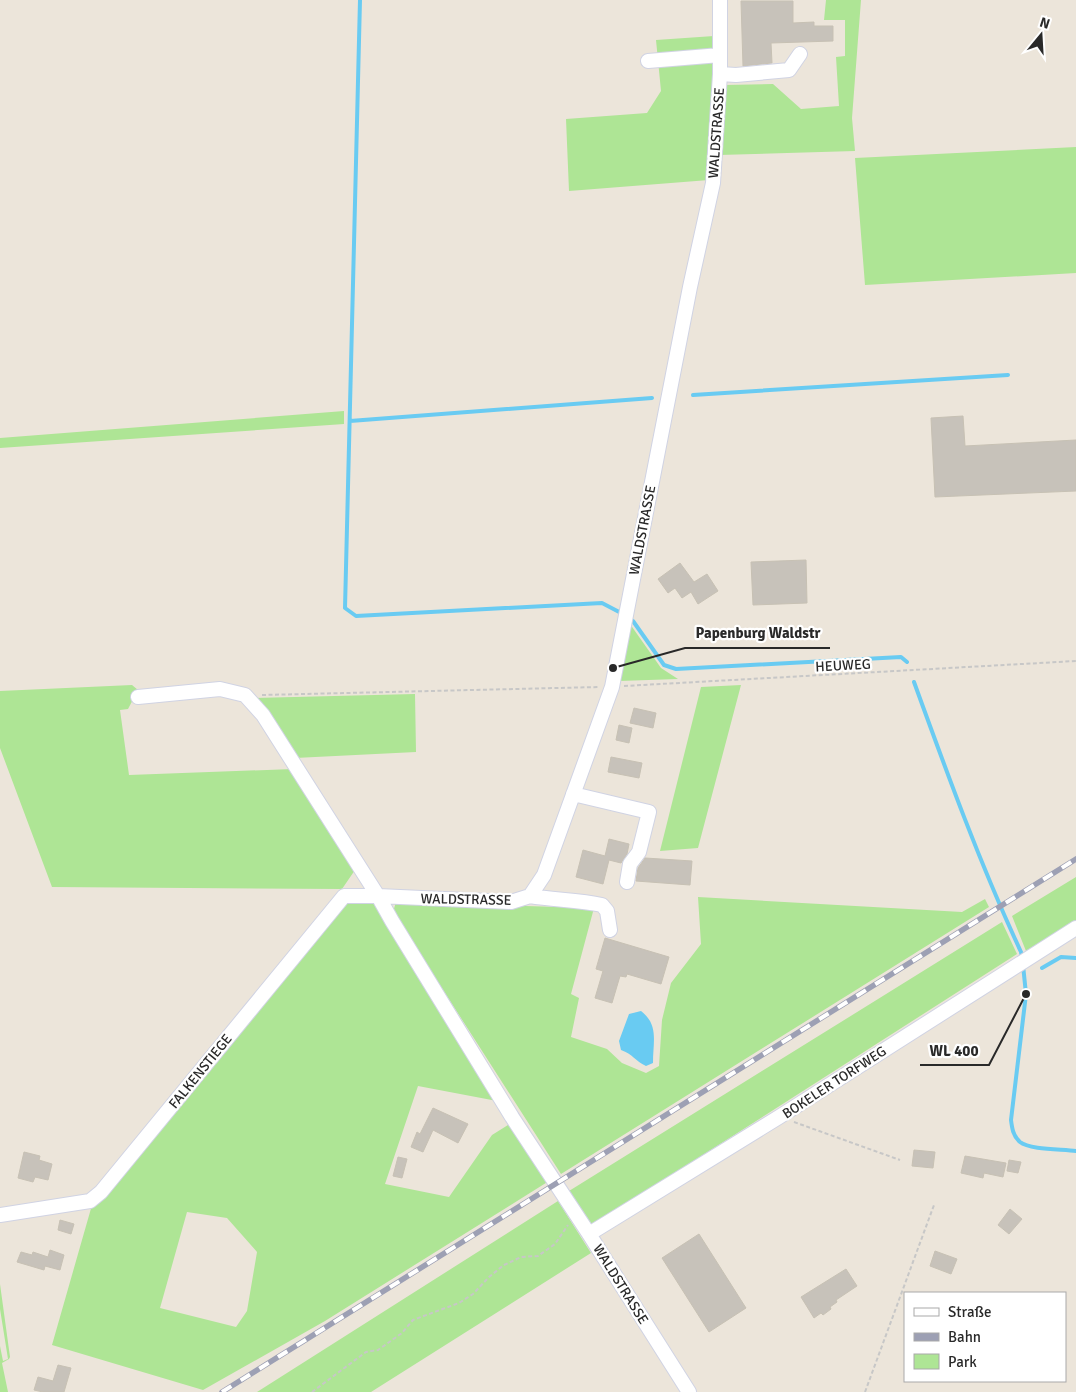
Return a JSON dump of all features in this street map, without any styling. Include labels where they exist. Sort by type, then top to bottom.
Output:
[{"type":"street","name":"WALDSTRASSE","points":[[378,896],[511,902],[530,896],[544,875],[612,687],[688,296],[713,183],[720,74],[720,0]]},
{"type":"street","points":[[720,74],[736,75],[789,70],[800,54]]},
{"type":"street","points":[[648,61],[720,55]]},
{"type":"street","points":[[138,696],[220,689],[245,695]]},
{"type":"street","name":"WALDSTRASSE","points":[[245,695],[263,715],[378,896],[512,1117],[689,1392]]},
{"type":"street","points":[[573,794],[649,812],[639,852],[630,864],[626,882]]},
{"type":"street","name":"FALKENSTIEGE","points":[[0,1215],[90,1201],[101,1192],[344,896],[378,896]]},
{"type":"street","points":[[530,896],[602,905],[607,911],[610,930]]},
{"type":"street","name":"BOKELER TORFWEG","points":[[589,1234],[779,1117],[1076,928]]},
{"type":"path","name":"HEUWEG","points":[[245,695],[612,687],[1076,661]]},
{"type":"path","points":[[779,1117],[900,1160]]},
{"type":"path","points":[[865,1392],[934,1205]]},
{"type":"path","points":[[312,1392],[366,1352],[378,1350],[402,1333],[413,1320],[458,1303],[473,1294],[504,1265],[521,1257],[538,1256],[555,1244],[575,1214]]},
{"type":"green space","points":[[826,0],[861,0],[852,118],[855,151],[719,155],[725,85],[773,84],[801,109],[839,106],[836,57],[845,56],[845,20],[824,20]]},
{"type":"green space","points":[[714,36],[709,180],[569,191],[566,119],[647,113],[661,91],[656,40]]},
{"type":"green space","points":[[1076,147],[1076,273],[865,285],[855,158]]},
{"type":"green space","points":[[344,411],[344,424],[0,448],[0,438]]},
{"type":"green space","points":[[630,624],[661,668],[678,679],[619,681]]},
{"type":"green space","points":[[132,685],[138,690],[128,709],[120,710],[129,775],[293,769],[355,870],[342,889],[52,887],[0,748],[0,691]]},
{"type":"green space","points":[[741,685],[698,848],[660,851],[701,687]]},
{"type":"green space","points":[[415,694],[416,752],[295,758],[252,698]]},
{"type":"green space","points":[[1076,877],[1076,920],[1026,951],[1012,916]]},
{"type":"green space","points":[[698,897],[962,912],[985,899],[989,907],[561,1174],[393,912],[396,902],[594,908],[571,994],[579,998],[571,1037],[607,1049],[622,1063],[646,1073],[659,1066],[662,1020],[671,983],[701,944]]},
{"type":"green space","points":[[347,900],[376,902],[497,1101],[418,1086],[385,1184],[449,1197],[492,1135],[511,1123],[549,1181],[325,1321],[203,1390],[52,1345],[92,1205]],"holes":[[[187,1212],[227,1218],[257,1252],[247,1311],[236,1327],[160,1308]]]},
{"type":"green space","points":[[1002,922],[1017,954],[592,1226],[569,1191]]},
{"type":"green space","points":[[558,1201],[591,1253],[371,1392],[257,1392]]},
{"type":"green space","points":[[0,1284],[10,1357],[9,1359],[2,1363],[8,1392],[0,1392],[0,1346],[3,1361],[8,1359],[0,1309]]},
{"type":"water","points":[[641,1011],[647,1016],[654,1034],[653,1063],[646,1066],[621,1050],[619,1041],[629,1014]]},
{"type":"building","points":[[741,1],[793,1],[793,23],[814,22],[814,26],[833,26],[833,41],[771,43],[772,63],[743,66]]},
{"type":"building","points":[[963,416],[965,446],[1076,440],[1076,491],[935,497],[931,418]]},
{"type":"building","points":[[806,560],[807,603],[753,605],[751,562]]},
{"type":"building","points":[[680,563],[694,582],[707,574],[718,591],[698,604],[691,592],[682,598],[675,588],[668,593],[658,579]]},
{"type":"building","points":[[634,708],[656,713],[653,728],[630,723]]},
{"type":"building","points":[[619,725],[632,728],[629,743],[616,740]]},
{"type":"building","points":[[611,757],[642,763],[639,778],[608,772]]},
{"type":"building","points":[[609,839],[629,844],[627,854],[621,863],[609,860],[603,884],[576,877],[583,850],[605,856]]},
{"type":"building","points":[[645,858],[692,861],[690,885],[636,881],[638,868]]},
{"type":"building","points":[[605,938],[669,957],[661,984],[627,974],[626,977],[620,976],[612,1003],[595,998],[603,971],[596,969]]},
{"type":"building","points":[[433,1108],[468,1124],[458,1143],[433,1130],[423,1152],[411,1147],[417,1132],[420,1134]]},
{"type":"building","points":[[914,1150],[935,1152],[933,1168],[912,1166]]},
{"type":"building","points":[[24,1152],[40,1156],[39,1160],[52,1164],[48,1180],[35,1177],[33,1182],[18,1178]]},
{"type":"building","points":[[965,1156],[1006,1163],[1003,1177],[984,1173],[983,1178],[961,1173]]},
{"type":"building","points":[[398,1157],[407,1159],[402,1178],[393,1176]]},
{"type":"building","points":[[1009,1160],[1021,1162],[1018,1173],[1007,1171]]},
{"type":"building","points":[[1010,1209],[1022,1219],[1009,1234],[998,1225]]},
{"type":"building","points":[[60,1220],[74,1224],[71,1234],[58,1230]]},
{"type":"building","points":[[699,1234],[746,1308],[709,1332],[662,1258]]},
{"type":"building","points":[[50,1250],[64,1255],[60,1270],[45,1266],[44,1270],[17,1262],[21,1252],[32,1255],[33,1252],[48,1257]]},
{"type":"building","points":[[935,1251],[957,1259],[951,1274],[930,1266]]},
{"type":"building","points":[[846,1269],[857,1286],[836,1300],[837,1302],[830,1307],[831,1309],[823,1315],[821,1313],[814,1318],[801,1297]]},
{"type":"building","points":[[58,1365],[71,1368],[64,1392],[34,1390],[38,1377],[53,1381]]},
{"type":"waterway","points":[[360,0],[345,608],[356,616],[602,603],[623,614]]},
{"type":"waterway","points":[[693,395],[1008,375]]},
{"type":"waterway","points":[[350,421],[652,398]]},
{"type":"waterway","points":[[629,618],[664,665],[676,669],[901,657],[907,662]]},
{"type":"waterway","points":[[914,682],[964,818],[1022,958]]},
{"type":"waterway","points":[[1042,968],[1061,957],[1076,958]]},
{"type":"waterway","points":[[1023,965],[1026,994],[1011,1120],[1013,1132],[1018,1140],[1025,1145],[1076,1151]]},
{"type":"railway","points":[[222,1392],[1076,859]]},
{"type":"place","name":"Papenburg Waldstr","points":[[613,668]]},
{"type":"place","name":"WL 400","points":[[1026,994]]}]
